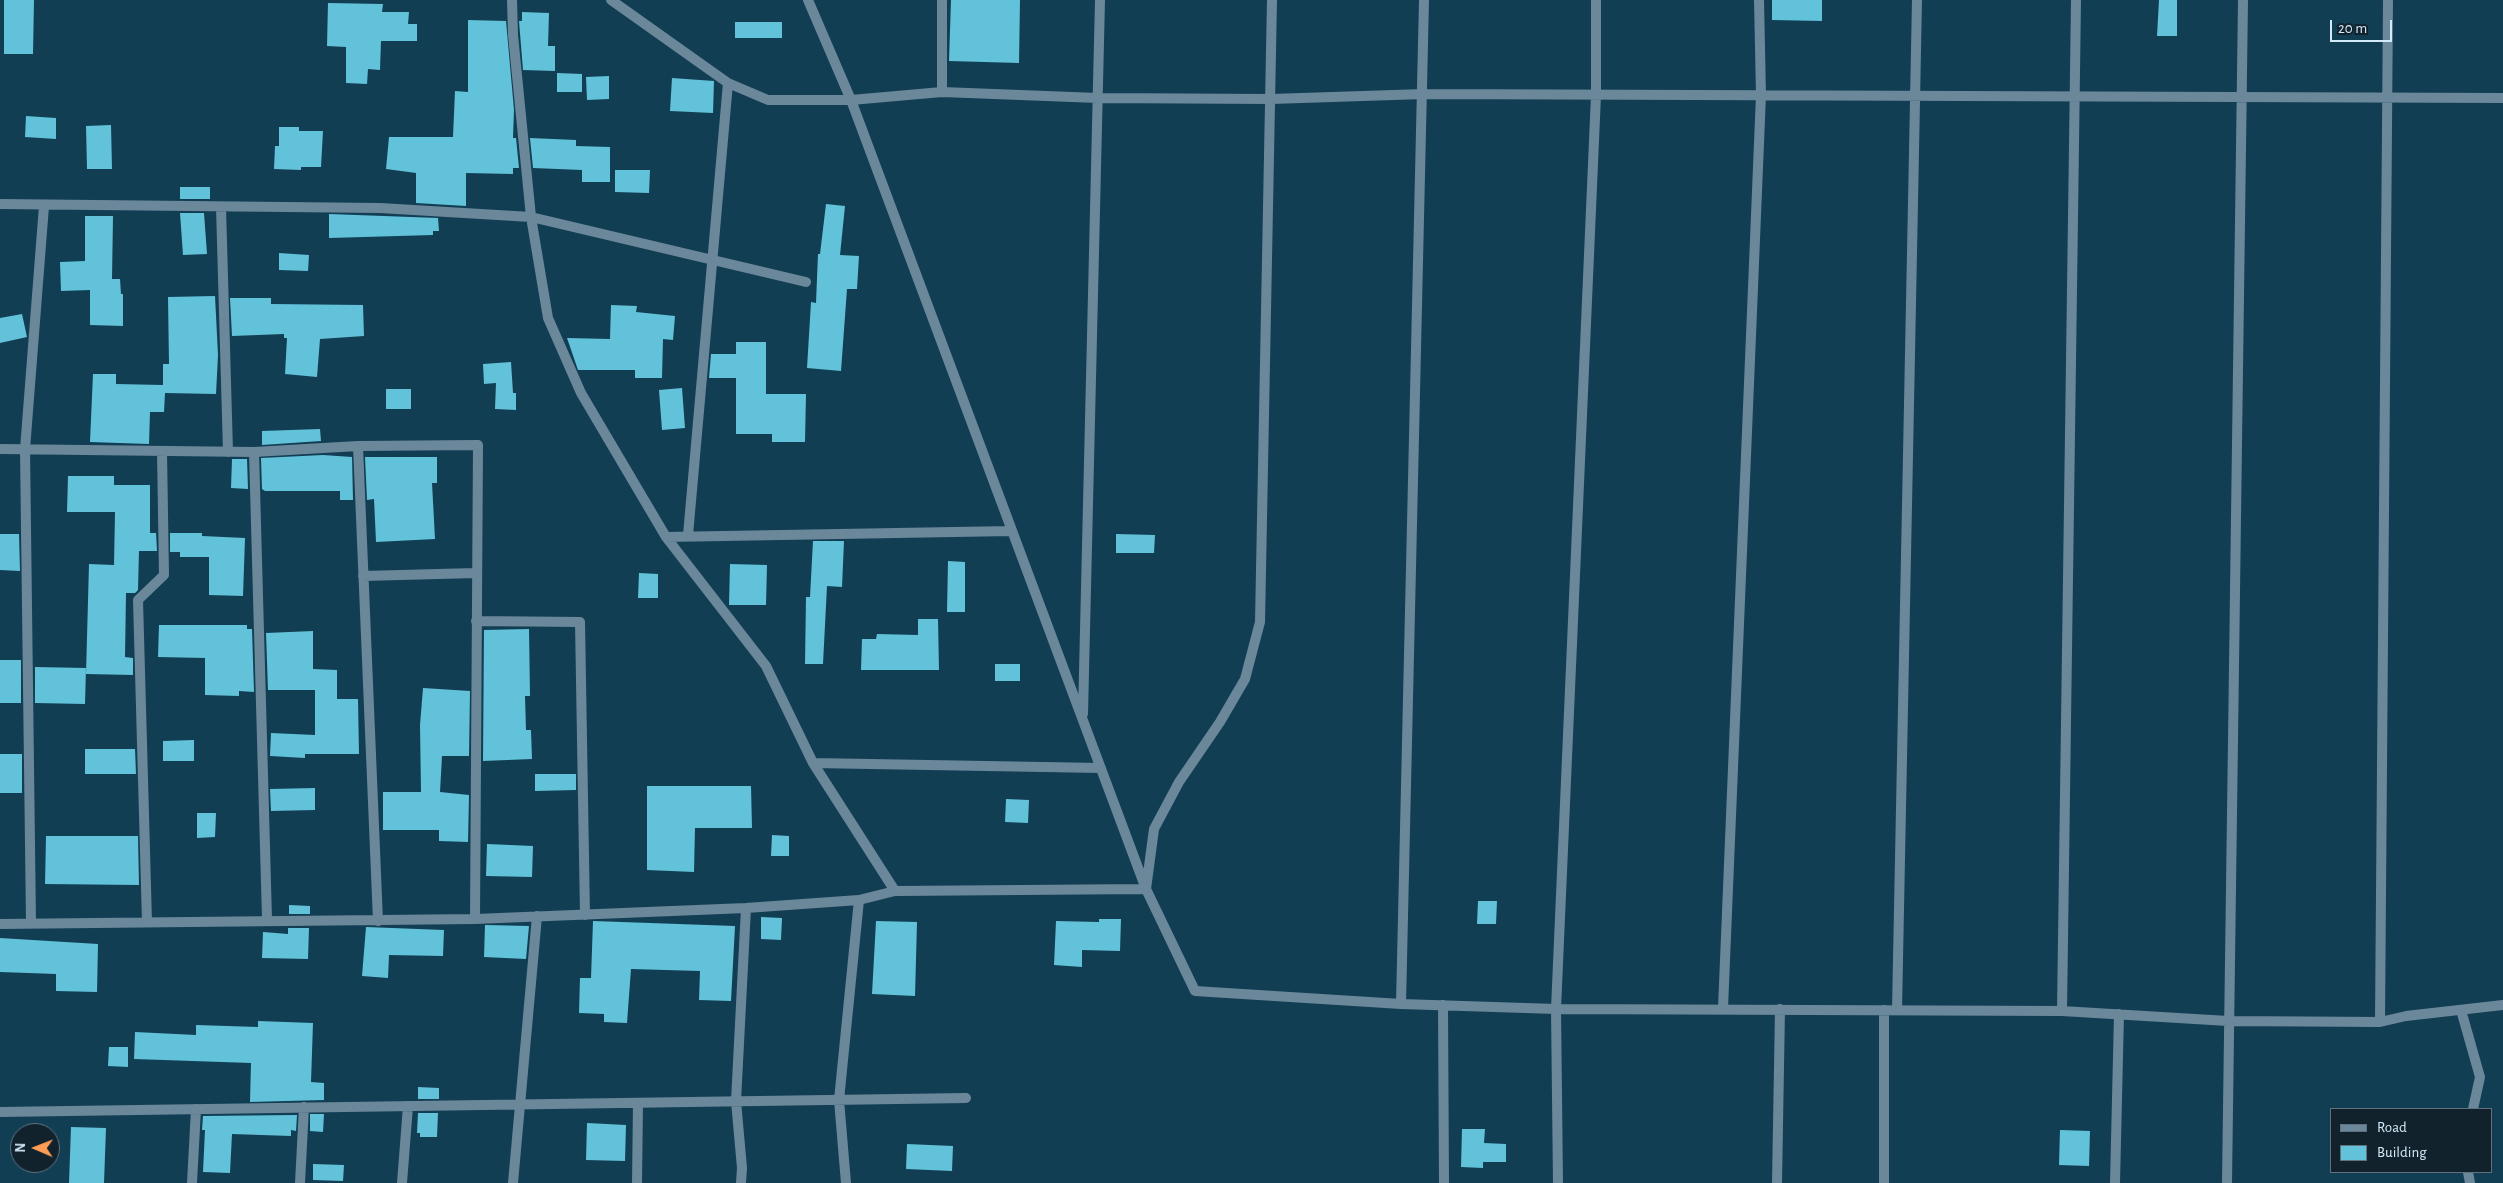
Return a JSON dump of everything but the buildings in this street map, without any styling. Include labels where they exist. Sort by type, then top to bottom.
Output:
[{"type":"street","points":[[512,0],[513,34],[531,217],[548,318],[581,393],[666,537],[766,666],[814,763],[896,890]]},
{"type":"street","points":[[611,0],[728,83],[768,100],[851,100],[942,92],[1098,98],[1271,99],[1424,94],[2242,98],[2388,96],[2503,98]]},
{"type":"street","points":[[808,0],[851,100],[1146,889],[1195,991],[1401,1004],[1556,1009],[1723,1008],[2062,1011],[2228,1021],[2380,1022],[2503,1005]]},
{"type":"street","points":[[942,0],[942,92]]},
{"type":"street","points":[[1083,718],[1100,0]]},
{"type":"street","points":[[1146,889],[1154,829],[1180,782],[1220,722],[1245,679],[1260,622],[1272,0]]},
{"type":"street","points":[[1401,1004],[1424,94],[1424,0]]},
{"type":"street","points":[[1558,1183],[1556,1009],[1596,95],[1596,0]]},
{"type":"street","points":[[1723,1008],[1760,95],[1759,0]]},
{"type":"street","points":[[1897,1010],[1916,0]]},
{"type":"street","points":[[2062,1011],[2076,0]]},
{"type":"street","points":[[2227,1183],[2242,0]]},
{"type":"street","points":[[2380,1022],[2388,0]]},
{"type":"street","points":[[688,535],[728,83]]},
{"type":"street","points":[[0,204],[221,208],[380,208],[531,217],[806,282]]},
{"type":"street","points":[[31,923],[25,449],[44,206]]},
{"type":"street","points":[[221,208],[228,452]]},
{"type":"street","points":[[0,449],[254,452],[358,446],[478,445],[476,919]]},
{"type":"street","points":[[358,446],[378,921]]},
{"type":"street","points":[[147,922],[138,600],[164,575],[162,451]]},
{"type":"street","points":[[254,452],[268,920]]},
{"type":"street","points":[[666,537],[688,535],[1012,531]]},
{"type":"street","points":[[363,576],[476,574]]},
{"type":"street","points":[[476,621],[580,622],[585,915]]},
{"type":"street","points":[[814,763],[1101,768]]},
{"type":"street","points":[[0,924],[476,919],[746,908],[859,900],[896,890],[1146,889]]},
{"type":"street","points":[[846,1183],[839,1100],[859,900]]},
{"type":"street","points":[[741,1183],[742,1168],[736,1101],[746,908]]},
{"type":"street","points":[[513,1183],[537,916]]},
{"type":"street","points":[[1443,1005],[1444,1183]]},
{"type":"street","points":[[1777,1183],[1780,1009]]},
{"type":"street","points":[[1884,1010],[1884,1183]]},
{"type":"street","points":[[2461,1010],[2480,1077],[2473,1108]]},
{"type":"street","points":[[2115,1183],[2118,1014]]},
{"type":"street","points":[[0,1112],[966,1098]]},
{"type":"street","points":[[637,1183],[638,1103]]},
{"type":"street","points":[[402,1183],[408,1106]]},
{"type":"street","points":[[300,1183],[304,1108]]},
{"type":"street","points":[[192,1183],[196,1109]]}]
